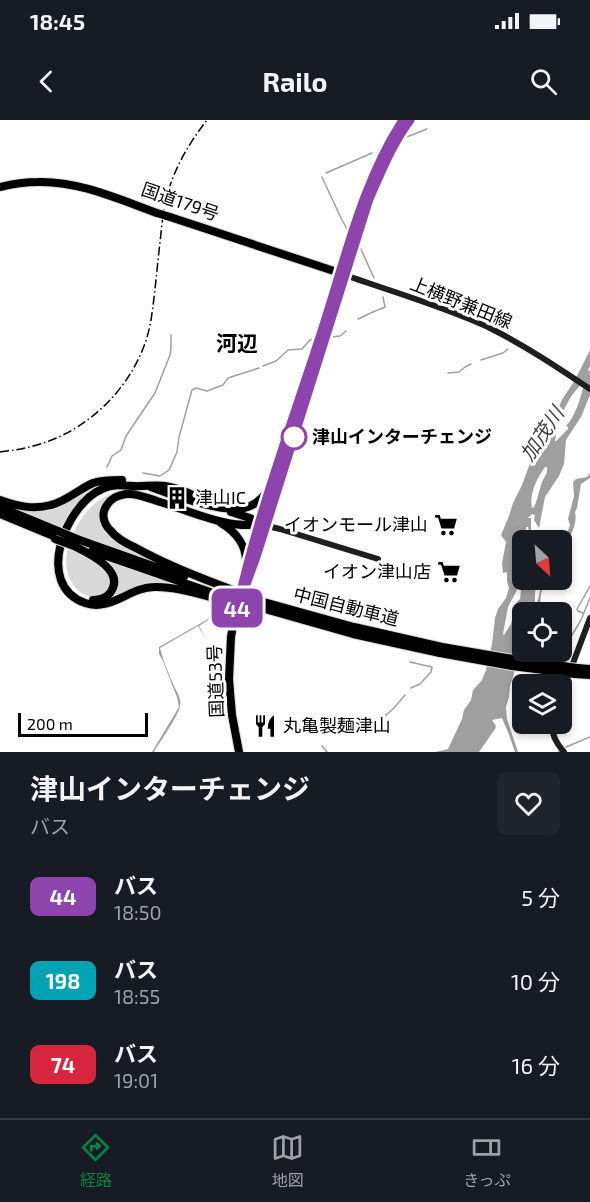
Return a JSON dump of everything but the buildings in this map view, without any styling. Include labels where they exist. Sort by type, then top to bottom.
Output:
[{"type":"highway","name":"国道53号","points":[[239,752],[232,715],[229,679],[233,598],[243,579],[263,525],[366,194],[385,150],[403,120]]},
{"type":"highway","name":"国道53号","points":[[233,598],[248,580],[275,474],[369,199],[386,160],[410,120]]},
{"type":"highway","name":"国道179号","points":[[0,187],[37,182],[65,184],[92,190],[342,274]]},
{"type":"highway","points":[[193,506],[239,508],[254,504],[265,495],[275,474]]},
{"type":"highway","points":[[0,500],[25,507],[43,507],[60,502],[99,482],[120,479],[132,486],[193,506],[228,522]]},
{"type":"highway","points":[[216,506],[196,496],[164,486],[115,485],[100,489],[87,499],[71,520],[59,549],[58,563],[63,582],[70,593],[84,603],[100,605],[140,589],[154,587],[233,598]]},
{"type":"highway","points":[[75,543],[109,569],[113,578],[113,586],[106,596],[98,600],[88,599],[74,590],[66,575],[64,551],[75,524],[91,502],[107,492],[132,486],[164,486]]},
{"type":"highway","points":[[132,486],[143,497],[161,497]]},
{"type":"highway","points":[[148,486],[216,506],[263,525]]},
{"type":"highway","points":[[148,486],[161,497]]},
{"type":"highway","points":[[233,598],[125,542],[111,532],[105,523],[104,514],[109,502],[117,496],[128,494],[210,518],[247,526],[263,525]]},
{"type":"highway","points":[[193,506],[212,507],[238,514]]},
{"type":"highway","points":[[193,506],[231,530],[242,543],[246,559],[243,579]]},
{"type":"highway","name":"中国自動車道","points":[[0,507],[75,543],[131,565],[233,598],[368,634],[441,650],[513,659],[590,675]]},
{"type":"highway","name":"中国自動車道","points":[[0,515],[57,535]]},
{"type":"highway","name":"中国自動車道","points":[[576,671],[590,669]]},
{"type":"main road","name":"上横野兼田線","points":[[342,274],[486,327],[535,354],[590,389]]},
{"type":"main road","points":[[263,525],[378,559]]},
{"type":"main road","points":[[569,674],[590,618]]},
{"type":"main road","points":[[553,734],[564,752]]},
{"type":"shaded area","points":[[590,350],[588,371],[590,371],[590,395],[581,417],[566,440],[564,464],[545,497],[539,528],[534,520],[535,515],[532,514],[528,518],[531,518],[531,530],[526,527],[525,530],[512,530],[512,590],[517,590],[508,607],[503,634],[512,620],[514,674],[512,674],[506,707],[507,719],[518,752],[515,752],[502,718],[492,720],[496,726],[495,729],[479,752],[435,752],[448,749],[464,710],[471,700],[473,690],[482,680],[486,670],[495,618],[509,588],[507,572],[503,573],[502,563],[506,542],[501,535],[529,463]],"holes":[[[581,385],[584,385],[575,412],[566,426],[568,429],[555,441],[556,436],[553,429],[573,395]],[[547,467],[547,473],[537,501],[532,508],[533,492]]]},
{"type":"shaded area","points":[[590,473],[590,478],[581,484],[572,532],[568,530],[570,525],[568,519],[574,496],[573,482],[576,479],[587,477]]},
{"type":"shaded area","points":[[108,482],[64,529],[9,507],[33,509]]},
{"type":"shaded area","points":[[115,493],[111,497],[105,528],[179,571],[73,533],[95,503]]},
{"type":"shaded area","points":[[68,548],[96,561],[108,571],[110,585],[105,593],[101,596],[90,597],[78,590],[68,574],[66,561]]},
{"type":"shaded area","points":[[102,558],[192,590],[166,585],[100,602],[116,587]]},
{"type":"shaded area","points":[[520,590],[536,590],[535,602],[517,602],[520,599]]},
{"type":"shaded area","points":[[542,590],[542,591],[541,602],[537,602]]},
{"type":"shaded area","points":[[217,612],[213,617],[199,626],[206,639],[198,626],[160,648],[180,703],[179,710],[173,722],[152,752],[179,707],[159,654],[159,647],[210,618]]},
{"type":"waterway","points":[[404,138],[427,129]]},
{"type":"waterway","points":[[326,173],[372,153]]},
{"type":"waterway","points":[[322,177],[347,229]]},
{"type":"waterway","points":[[360,247],[374,278]]},
{"type":"waterway","points":[[358,319],[385,307],[383,297]]},
{"type":"waterway","points":[[331,337],[340,336],[346,331]]},
{"type":"waterway","points":[[107,467],[112,456],[121,450],[126,436],[155,393],[170,355],[171,335]]},
{"type":"waterway","points":[[263,366],[276,361],[288,350],[302,349],[313,339]]},
{"type":"waterway","points":[[481,360],[503,353],[508,349]]},
{"type":"waterway","points":[[448,373],[459,372],[471,364]]},
{"type":"waterway","points":[[143,473],[160,476],[169,470],[177,452],[192,390],[196,388],[207,391],[223,385],[228,378],[259,368]]},
{"type":"waterway","points":[[583,613],[577,609],[590,586]]},
{"type":"waterway","points":[[572,635],[590,598]]},
{"type":"waterway","points":[[410,662],[432,667],[431,672],[420,684],[411,688]]},
{"type":"waterway","points":[[371,728],[405,695]]},
{"type":"waterway","points":[[566,747],[590,737]]},
{"type":"waterway","points":[[322,746],[327,752]]},
{"type":"railway","points":[[0,452],[37,445],[68,433],[101,409],[128,377],[146,340],[151,320],[168,192],[184,154],[207,120]]},
{"type":"bus line","name":"44","points":[[403,120],[385,150],[366,194],[275,474],[243,579],[237,609],[256,557],[369,199],[386,160],[410,120]]},
{"type":"place","name":"津山インターチェンジ","points":[[294,437]]},
{"type":"place","name":"津山IC","points":[[177,498]]},
{"type":"place","name":"イオンモール津山","points":[[446,525]]},
{"type":"place","name":"イオン津山店","points":[[449,572]]},
{"type":"place","name":"丸亀製麺津山","points":[[265,726]]},
{"type":"district","name":"河辺","points":[[237,344]]},
{"type":"water label","name":"加茂川","points":[[542,434]]}]
